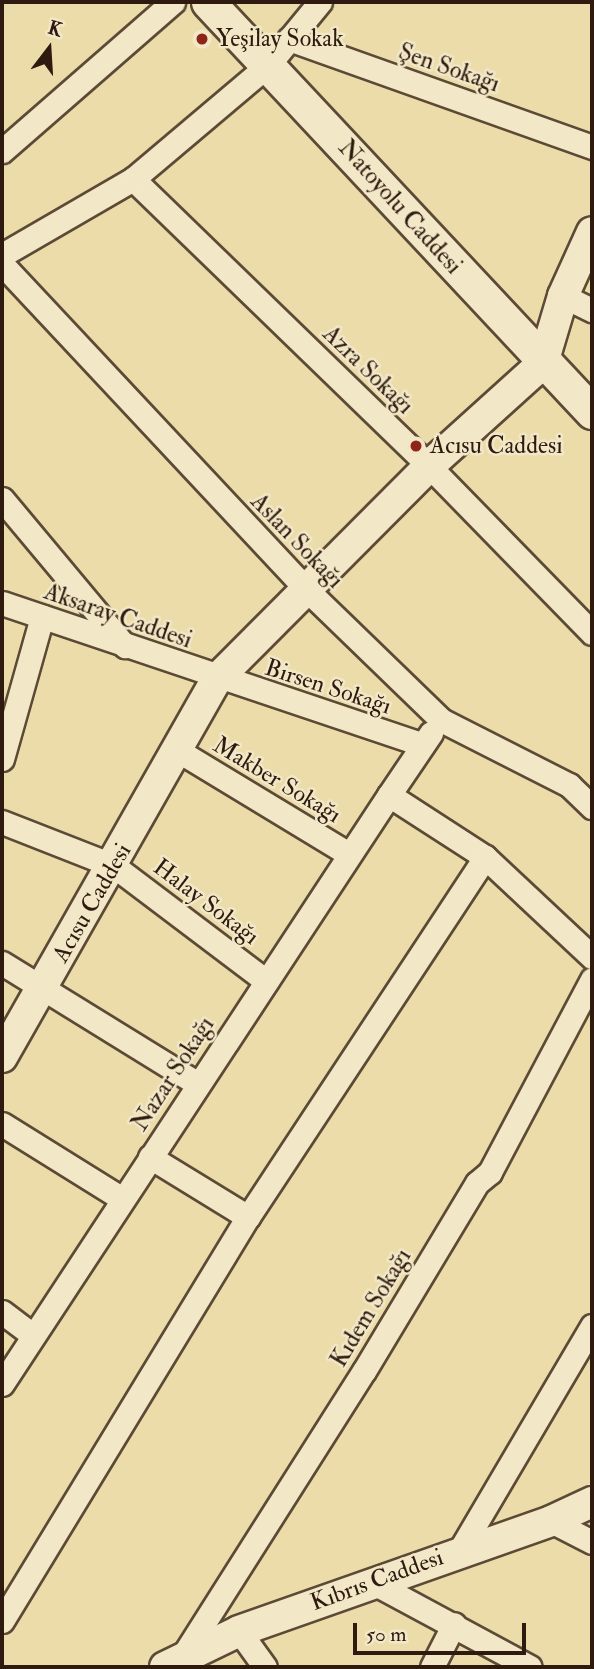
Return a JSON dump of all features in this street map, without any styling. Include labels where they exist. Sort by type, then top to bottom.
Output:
[{"type":"main road","name":"Natoyolu Caddesi","points":[[208,2],[279,52],[543,363],[592,412]]},
{"type":"street","points":[[2,151],[173,2]]},
{"type":"street","points":[[2,255],[133,179],[279,52],[320,2]]},
{"type":"street","name":"Şen Sokağı","points":[[279,52],[592,147]]},
{"type":"street","name":"Azra Sokağı","points":[[133,179],[429,466],[592,633]]},
{"type":"street","points":[[543,363],[563,296],[592,232]]},
{"type":"street","name":"Aslan Sokağı","points":[[2,264],[306,589],[441,720],[569,785],[592,807]]},
{"type":"street","points":[[563,296],[592,310]]},
{"type":"street","name":"Acısu Caddesi","points":[[2,1057],[114,866],[217,678],[429,466],[543,363]]},
{"type":"street","points":[[2,499],[125,646]]},
{"type":"street","name":"Aksaray Caddesi","points":[[2,603],[217,678]]},
{"type":"street","points":[[2,759],[42,617]]},
{"type":"street","name":"Birsen Sokağı","points":[[217,678],[423,745]]},
{"type":"street","name":"Nazar Sokağı","points":[[2,1384],[121,1198],[388,795],[441,720]]},
{"type":"street","name":"Makber Sokağı","points":[[177,750],[349,854]]},
{"type":"street","points":[[388,795],[485,857],[592,957]]},
{"type":"street","name":"Halay Sokağı","points":[[2,822],[114,866],[266,981]]},
{"type":"street","points":[[2,1621],[248,1217],[485,857]]},
{"type":"street","points":[[2,963],[198,1084]]},
{"type":"street","name":"Kıdem Sokağı","points":[[173,1663],[364,1371],[477,1183],[489,1172],[592,979]]},
{"type":"street","points":[[2,1124],[121,1198]]},
{"type":"street","points":[[150,1157],[248,1217]]},
{"type":"street","points":[[2,1312],[32,1335]]},
{"type":"street","points":[[460,1550],[592,1326]]},
{"type":"street","name":"Kıbrıs Caddesi","points":[[173,1663],[239,1631],[460,1550],[551,1521],[592,1502]]},
{"type":"street","points":[[551,1521],[592,1542]]},
{"type":"street","points":[[372,1582],[454,1623],[530,1667]]},
{"type":"street","points":[[432,1667],[454,1623]]},
{"type":"street","points":[[239,1631],[265,1667]]},
{"type":"place","name":"Yeşilay Sokak","points":[[202,39]]},
{"type":"place","name":"Acısu Caddesi","points":[[416,446]]}]
